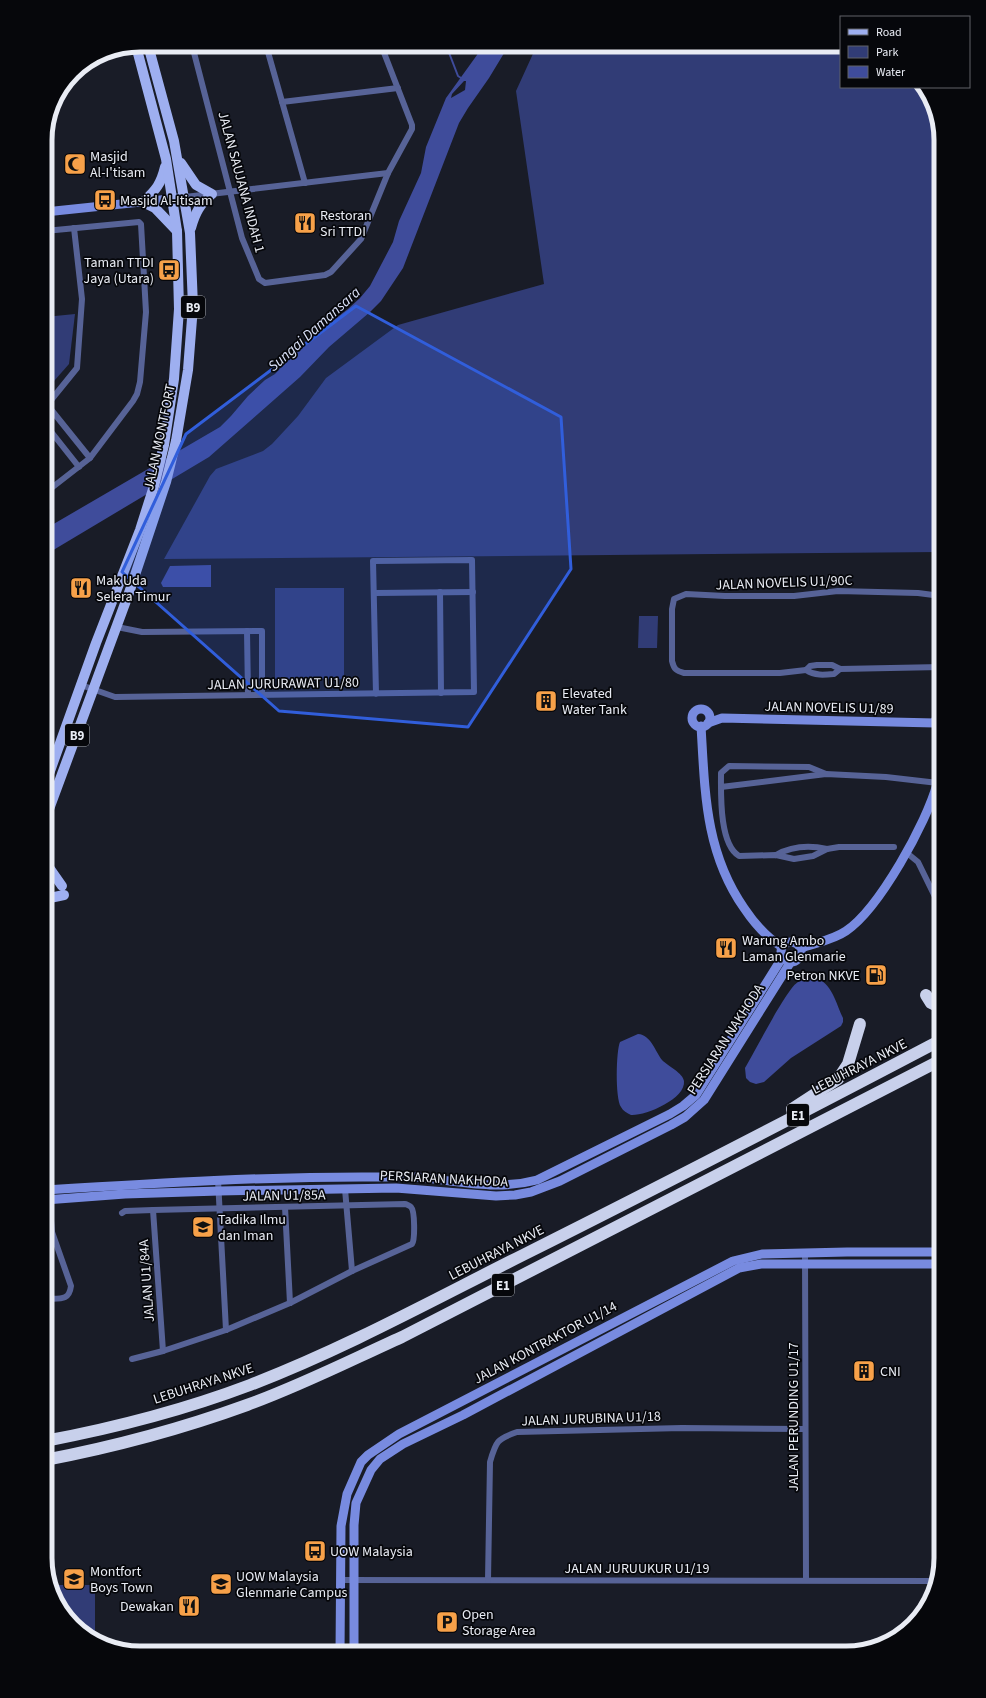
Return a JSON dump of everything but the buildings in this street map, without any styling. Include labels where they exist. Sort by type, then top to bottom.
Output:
[{"type":"highway","points":[[926,995],[931,1003],[934,1004]]},
{"type":"highway","points":[[654,1189],[802,1103],[838,1080],[848,1064],[860,1024]]},
{"type":"highway","name":"LEBUHRAYA NKVE","points":[[52,1440],[134,1421],[225,1394],[268,1378],[397,1318],[654,1189],[934,1044]]},
{"type":"highway","name":"E1","points":[[52,1459],[125,1443],[185,1425],[247,1405],[322,1374],[402,1337],[934,1064]]},
{"type":"main road","name":"JALAN MONTFORT","points":[[52,766],[140,530],[154,486],[167,424],[174,378],[179,309],[177,231],[166,159],[138,52]]},
{"type":"main road","name":"JALAN MONTFORT","points":[[52,801],[94,690],[166,482],[180,417],[188,370],[193,306],[190,233],[178,158],[150,52]]},
{"type":"main road","points":[[178,158],[196,185],[212,194],[200,204],[194,215],[190,233]]},
{"type":"main road","points":[[166,159],[162,180],[155,191],[143,202],[159,211],[177,231]]},
{"type":"main road","points":[[52,872],[63,890],[52,896]]},
{"type":"street","name":"JALAN SAUJANA INDAH 1","points":[[194,52],[242,238],[259,280],[266,283],[325,275],[331,272],[361,239],[388,173],[412,129],[412,125],[384,52]]},
{"type":"street","points":[[268,52],[305,183]]},
{"type":"street","points":[[282,102],[398,88]]},
{"type":"street","points":[[52,211],[172,199],[388,173]]},
{"type":"street","points":[[52,231],[136,221],[140,224],[146,312],[140,382],[133,401],[90,458],[52,488]]},
{"type":"street","points":[[52,396],[77,368],[82,300],[74,228]]},
{"type":"street","points":[[52,410],[90,458]]},
{"type":"street","points":[[52,433],[79,467]]},
{"type":"street","points":[[375,593],[473,592],[472,560],[373,561],[373,588],[375,593],[376,694]]},
{"type":"street","name":"JALAN NOVELIS U1/90C","points":[[806,670],[780,673],[684,673],[677,671],[674,668],[672,661],[672,609],[674,598],[686,594],[725,596],[794,596],[838,591],[918,593],[934,595]]},
{"type":"street","points":[[440,592],[441,693]]},
{"type":"street","name":"JALAN JURURAWAT U1/80","points":[[81,685],[115,697],[474,692],[473,592]]},
{"type":"street","points":[[116,626],[142,632],[262,631],[262,695]]},
{"type":"street","points":[[247,631],[248,695]]},
{"type":"street","points":[[840,668],[834,674],[812,674],[806,670],[810,666],[817,665],[832,665],[840,668],[934,667]]},
{"type":"street","points":[[704,725],[694,723],[692,718],[694,713],[701,709],[708,713],[709,718],[704,725],[705,799],[721,868],[733,892],[754,922],[772,941],[782,947]]},
{"type":"street","name":"JALAN NOVELIS U1/89","points":[[708,713],[722,718],[934,718]]},
{"type":"street","name":"JALAN NOVELIS U1/89","points":[[704,725],[722,718]]},
{"type":"street","points":[[826,774],[809,767],[729,766],[721,773],[721,787],[724,823],[731,849],[739,856],[776,855],[794,859],[813,856],[827,849]]},
{"type":"street","points":[[792,767],[794,773],[792,778]]},
{"type":"street","points":[[721,787],[826,774],[886,777],[934,783]]},
{"type":"street","points":[[801,948],[831,938],[846,931],[862,917],[907,853],[927,813],[934,794]]},
{"type":"street","points":[[776,855],[788,849],[813,846],[827,849],[865,846],[894,847]]},
{"type":"street","points":[[907,853],[918,862],[934,895]]},
{"type":"street","points":[[793,942],[801,948],[800,957],[796,962],[786,960],[780,952],[782,947],[787,943],[793,942]]},
{"type":"street","name":"PERSIARAN NAKHODA","points":[[52,1190],[218,1180],[415,1177],[494,1186],[522,1184],[536,1180],[670,1114],[683,1106],[696,1094],[786,960]]},
{"type":"street","name":"PERSIARAN NAKHODA","points":[[52,1200],[125,1194],[396,1188],[496,1196],[531,1192],[560,1181],[658,1132],[685,1117],[704,1100],[786,960]]},
{"type":"street","points":[[218,1180],[226,1330]]},
{"type":"street","points":[[132,1359],[163,1351],[226,1330],[290,1303],[352,1271],[345,1189]]},
{"type":"street","name":"JALAN U1/85A","points":[[122,1213],[125,1211],[152,1210],[346,1205],[405,1204],[410,1206],[413,1210],[414,1242],[352,1271]]},
{"type":"street","points":[[285,1207],[290,1303]]},
{"type":"street","name":"JALAN U1/84A","points":[[152,1210],[163,1351]]},
{"type":"street","points":[[52,1232],[72,1286],[70,1294],[67,1297],[52,1298]]},
{"type":"street","name":"JALAN KONTRAKTOR U1/14","points":[[340,1646],[341,1526],[347,1494],[361,1462],[368,1455],[399,1434],[733,1261],[762,1254],[805,1252],[934,1252]]},
{"type":"street","name":"JALAN PERUNDING U1/17","points":[[805,1252],[806,1580]]},
{"type":"street","name":"JALAN KONTRAKTOR U1/14","points":[[354,1646],[354,1525],[356,1503],[371,1470],[380,1459],[403,1444],[463,1415],[739,1268],[761,1264],[934,1264]]},
{"type":"street","name":"JALAN JURUBINA U1/18","points":[[488,1580],[490,1462],[493,1449],[501,1438],[517,1432],[682,1428],[805,1429]]},
{"type":"street","name":"JALAN JURUUKUR U1/19","points":[[340,1580],[930,1581]]},
{"type":"highlighted area","points":[[356,306],[561,417],[571,569],[468,727],[279,711],[122,572],[186,434]]},
{"type":"green space","points":[[534,52],[840,52],[840,88],[917,88],[925,101],[934,134],[934,552],[164,559],[210,476],[216,469],[263,451],[272,444],[298,416],[326,378],[398,325],[544,284],[516,91]]},
{"type":"green space","points":[[75,314],[69,364],[52,383],[52,316]]},
{"type":"green space","points":[[275,588],[344,588],[344,679],[275,679]]},
{"type":"green space","points":[[639,616],[658,616],[657,648],[638,648]]},
{"type":"green space","points":[[57,1585],[95,1585],[95,1633],[74,1616],[61,1597]]},
{"type":"water","points":[[478,52],[505,52],[459,123],[403,268],[381,301],[329,347],[300,377],[209,457],[52,551],[52,525],[220,427],[248,396],[265,380],[275,374],[307,340],[360,298],[370,286],[393,242],[399,221],[421,173],[426,147],[446,98]],"holes":[[[464,81],[466,81],[465,90],[451,98],[452,94]]]},
{"type":"water","points":[[211,565],[211,587],[163,587],[161,583],[170,566]]},
{"type":"water","points":[[815,978],[826,984],[833,994],[843,1018],[841,1026],[791,1058],[764,1082],[756,1084],[750,1082],[746,1078],[745,1068],[786,996],[798,982],[804,979]]},
{"type":"water","points":[[638,1034],[649,1040],[662,1060],[678,1072],[684,1081],[683,1088],[672,1100],[645,1113],[631,1115],[623,1110],[619,1102],[617,1085],[618,1055],[620,1042]]},
{"type":"waterway","points":[[449,52],[458,76],[461,78]]},
{"type":"place","name":"Masjid Al-I'tisam","points":[[75,164]]},
{"type":"place","name":"Masjid Al-Itisam","points":[[105,200]]},
{"type":"place","name":"Restoran Sri TTDI","points":[[305,223]]},
{"type":"place","name":"Taman TTDI Jaya (Utara)","points":[[169,270]]},
{"type":"place","name":"Mak Uda Selera Timur","points":[[81,588]]},
{"type":"place","name":"Elevated Water Tank","points":[[546,701]]},
{"type":"place","name":"Warung Ambo Laman Glenmarie","points":[[726,948]]},
{"type":"place","name":"Petron NKVE","points":[[876,975]]},
{"type":"place","name":"Tadika Ilmu dan Iman","points":[[203,1227]]},
{"type":"place","name":"CNI","points":[[864,1371]]},
{"type":"place","name":"UOW Malaysia","points":[[315,1551]]},
{"type":"place","name":"Montfort Boys Town","points":[[74,1579]]},
{"type":"place","name":"UOW Malaysia Glenmarie Campus","points":[[221,1584]]},
{"type":"place","name":"Dewakan","points":[[189,1606]]},
{"type":"place","name":"Open Storage Area","points":[[447,1622]]},
{"type":"water label","name":"Sungai Damansara","points":[[314,329]]}]
